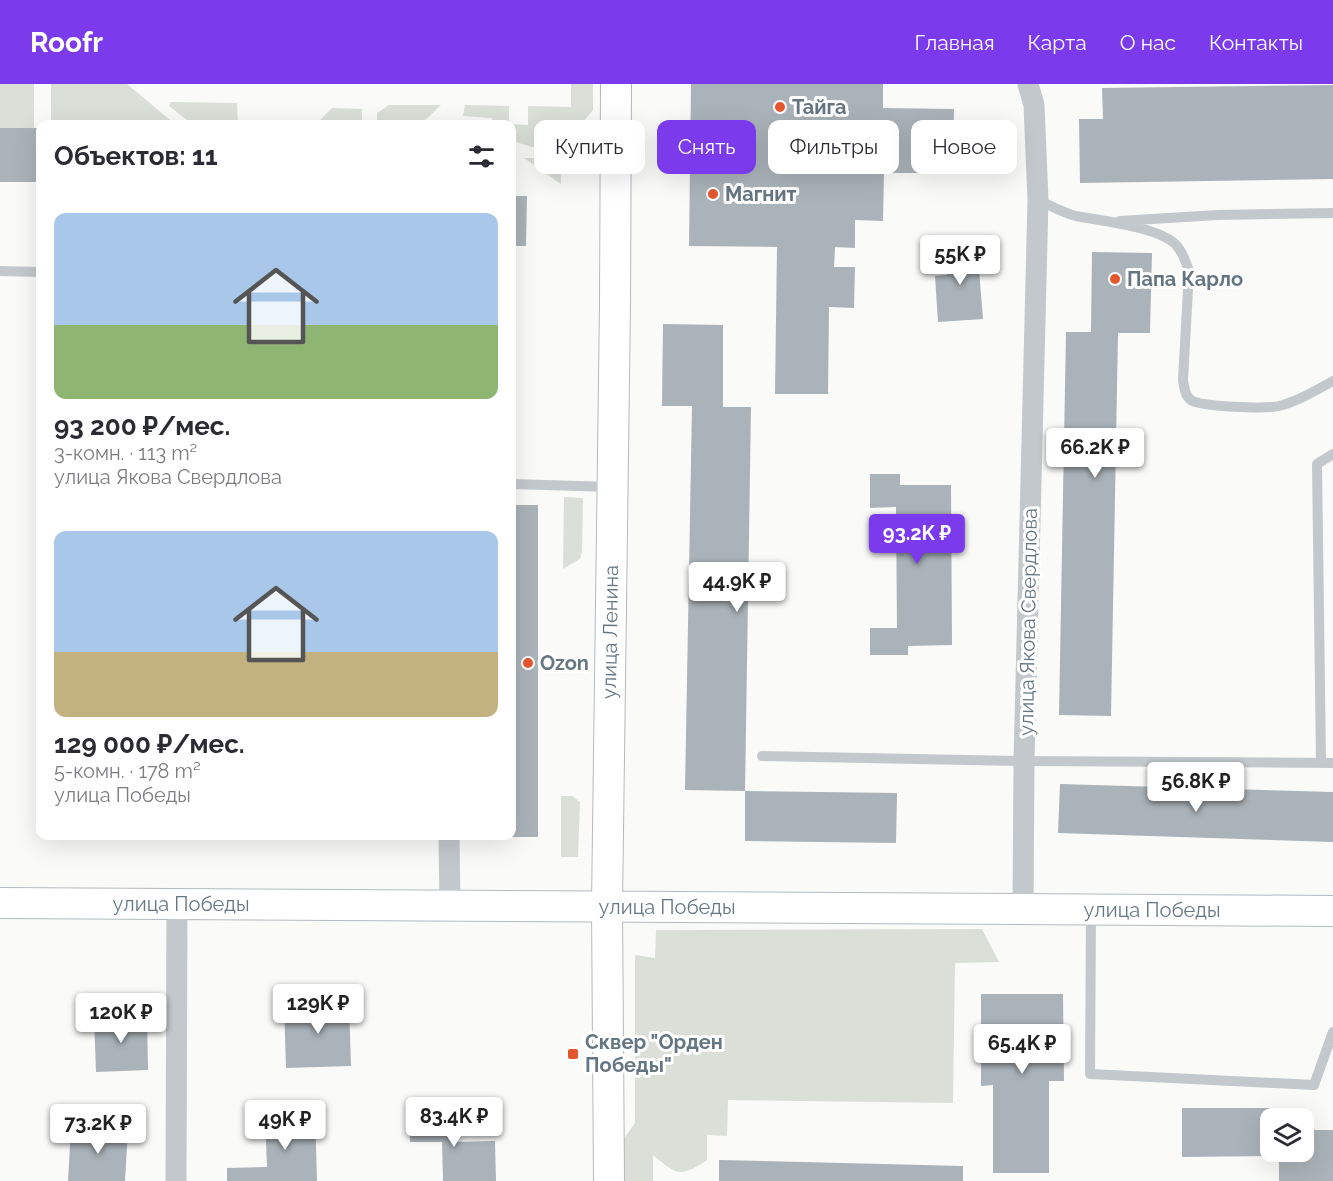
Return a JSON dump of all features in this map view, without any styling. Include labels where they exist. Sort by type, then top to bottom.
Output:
[{"type":"main road","name":"улица Ленина","points":[[609,1181],[607,906],[616,84]]},
{"type":"main road","name":"улица Победы","points":[[0,903],[1333,911]]},
{"type":"street","name":"улица Якова Свердлова","points":[[1023,909],[1024,761],[1038,200],[1034,105],[1028,84]]},
{"type":"street","points":[[449,840],[450,905]]},
{"type":"street","points":[[176,1181],[177,904]]},
{"type":"lane","points":[[1038,200],[1074,215],[1111,221],[1162,236],[1176,245],[1184,256],[1189,271],[1183,380],[1184,391],[1190,400],[1201,405],[1275,408],[1296,401],[1333,381]]},
{"type":"lane","points":[[1111,221],[1217,215],[1333,213]]},
{"type":"lane","points":[[0,271],[36,272]]},
{"type":"lane","points":[[1321,763],[1317,464],[1333,454]]},
{"type":"lane","points":[[516,484],[612,488]]},
{"type":"lane","points":[[762,756],[1333,763]]},
{"type":"lane","points":[[1091,909],[1090,1074],[1314,1085],[1333,1032]]},
{"type":"shaded area","points":[[0,84],[34,84],[34,128],[0,128]]},
{"type":"shaded area","points":[[51,84],[127,84],[170,120],[51,120]]},
{"type":"shaded area","points":[[571,84],[593,84],[593,110],[585,120],[534,120],[534,147],[516,142],[516,124],[528,125],[528,106],[571,107]]},
{"type":"shaded area","points":[[171,102],[237,103],[238,120],[187,120],[169,106]]},
{"type":"shaded area","points":[[389,105],[441,105],[425,120],[377,120],[377,113]]},
{"type":"shaded area","points":[[465,105],[509,106],[509,120],[463,116]]},
{"type":"shaded area","points":[[332,108],[362,109],[362,120],[320,120]]},
{"type":"shaded area","points":[[524,158],[534,158],[534,165]]},
{"type":"shaded area","points":[[547,174],[561,174],[561,184]]},
{"type":"shaded area","points":[[564,497],[583,498],[582,552],[580,559],[563,569]]},
{"type":"shaded area","points":[[561,796],[572,796],[580,802],[578,857],[561,857]]},
{"type":"shaded area","points":[[982,929],[999,962],[955,963],[953,1103],[728,1100],[727,1136],[707,1135],[707,1160],[691,1170],[679,1172],[668,1167],[653,1155],[653,1181],[620,1181],[620,1144],[635,1123],[635,955],[655,958],[656,930]]},
{"type":"building","points":[[691,84],[883,84],[883,108],[954,109],[954,120],[911,120],[911,173],[899,173],[899,120],[768,120],[768,174],[884,174],[883,221],[855,220],[855,248],[835,247],[834,267],[855,267],[854,308],[829,307],[828,394],[775,394],[777,247],[689,246],[690,174],[756,174],[756,120],[691,120]]},
{"type":"building","points":[[1333,85],[1333,179],[1080,183],[1079,119],[1103,119],[1102,88]]},
{"type":"building","points":[[0,128],[36,128],[36,182],[0,182]]},
{"type":"building","points":[[516,196],[527,196],[526,246],[516,246]]},
{"type":"building","points":[[977,245],[983,319],[938,322],[935,276],[947,275],[944,247]]},
{"type":"building","points":[[1092,252],[1152,253],[1150,333],[1118,333],[1111,716],[1059,715],[1066,332],[1091,332]]},
{"type":"building","points":[[663,324],[723,325],[723,407],[751,407],[745,791],[685,790],[692,406],[662,406]]},
{"type":"building","points":[[870,474],[900,474],[900,485],[951,485],[952,645],[908,646],[908,655],[870,655],[870,628],[897,628],[896,507],[870,508]]},
{"type":"building","points":[[516,505],[538,505],[538,837],[516,837]]},
{"type":"building","points":[[1060,784],[1333,792],[1333,842],[1058,833]]},
{"type":"building","points":[[745,791],[897,793],[896,843],[745,841]]},
{"type":"building","points":[[981,994],[1063,994],[1064,1081],[1049,1081],[1049,1173],[993,1173],[993,1085],[981,1086]]},
{"type":"building","points":[[349,1001],[351,1066],[286,1068],[284,1003]]},
{"type":"building","points":[[147,1016],[148,1070],[96,1072],[94,1017]]},
{"type":"building","points":[[1182,1108],[1260,1108],[1260,1156],[1182,1157]]},
{"type":"building","points":[[452,1110],[453,1142],[495,1141],[496,1181],[443,1181],[442,1142],[410,1142],[409,1111]]},
{"type":"building","points":[[315,1113],[317,1181],[227,1181],[227,1168],[267,1167],[265,1114]]},
{"type":"building","points":[[71,1127],[128,1130],[125,1181],[68,1181]]},
{"type":"building","points":[[1314,1130],[1333,1130],[1333,1181],[1279,1181],[1279,1162],[1314,1162]]},
{"type":"building","points":[[719,1160],[963,1166],[963,1181],[719,1181]]},
{"type":"place","name":"Тайга","points":[[780,107]]},
{"type":"place","name":"Магнит","points":[[713,194]]},
{"type":"place","name":"Папа Карло","points":[[1115,279]]},
{"type":"place","name":"Ozon","points":[[528,663]]},
{"type":"place","name":"Сквер \"Орден Победы\"","points":[[573,1054]]}]
